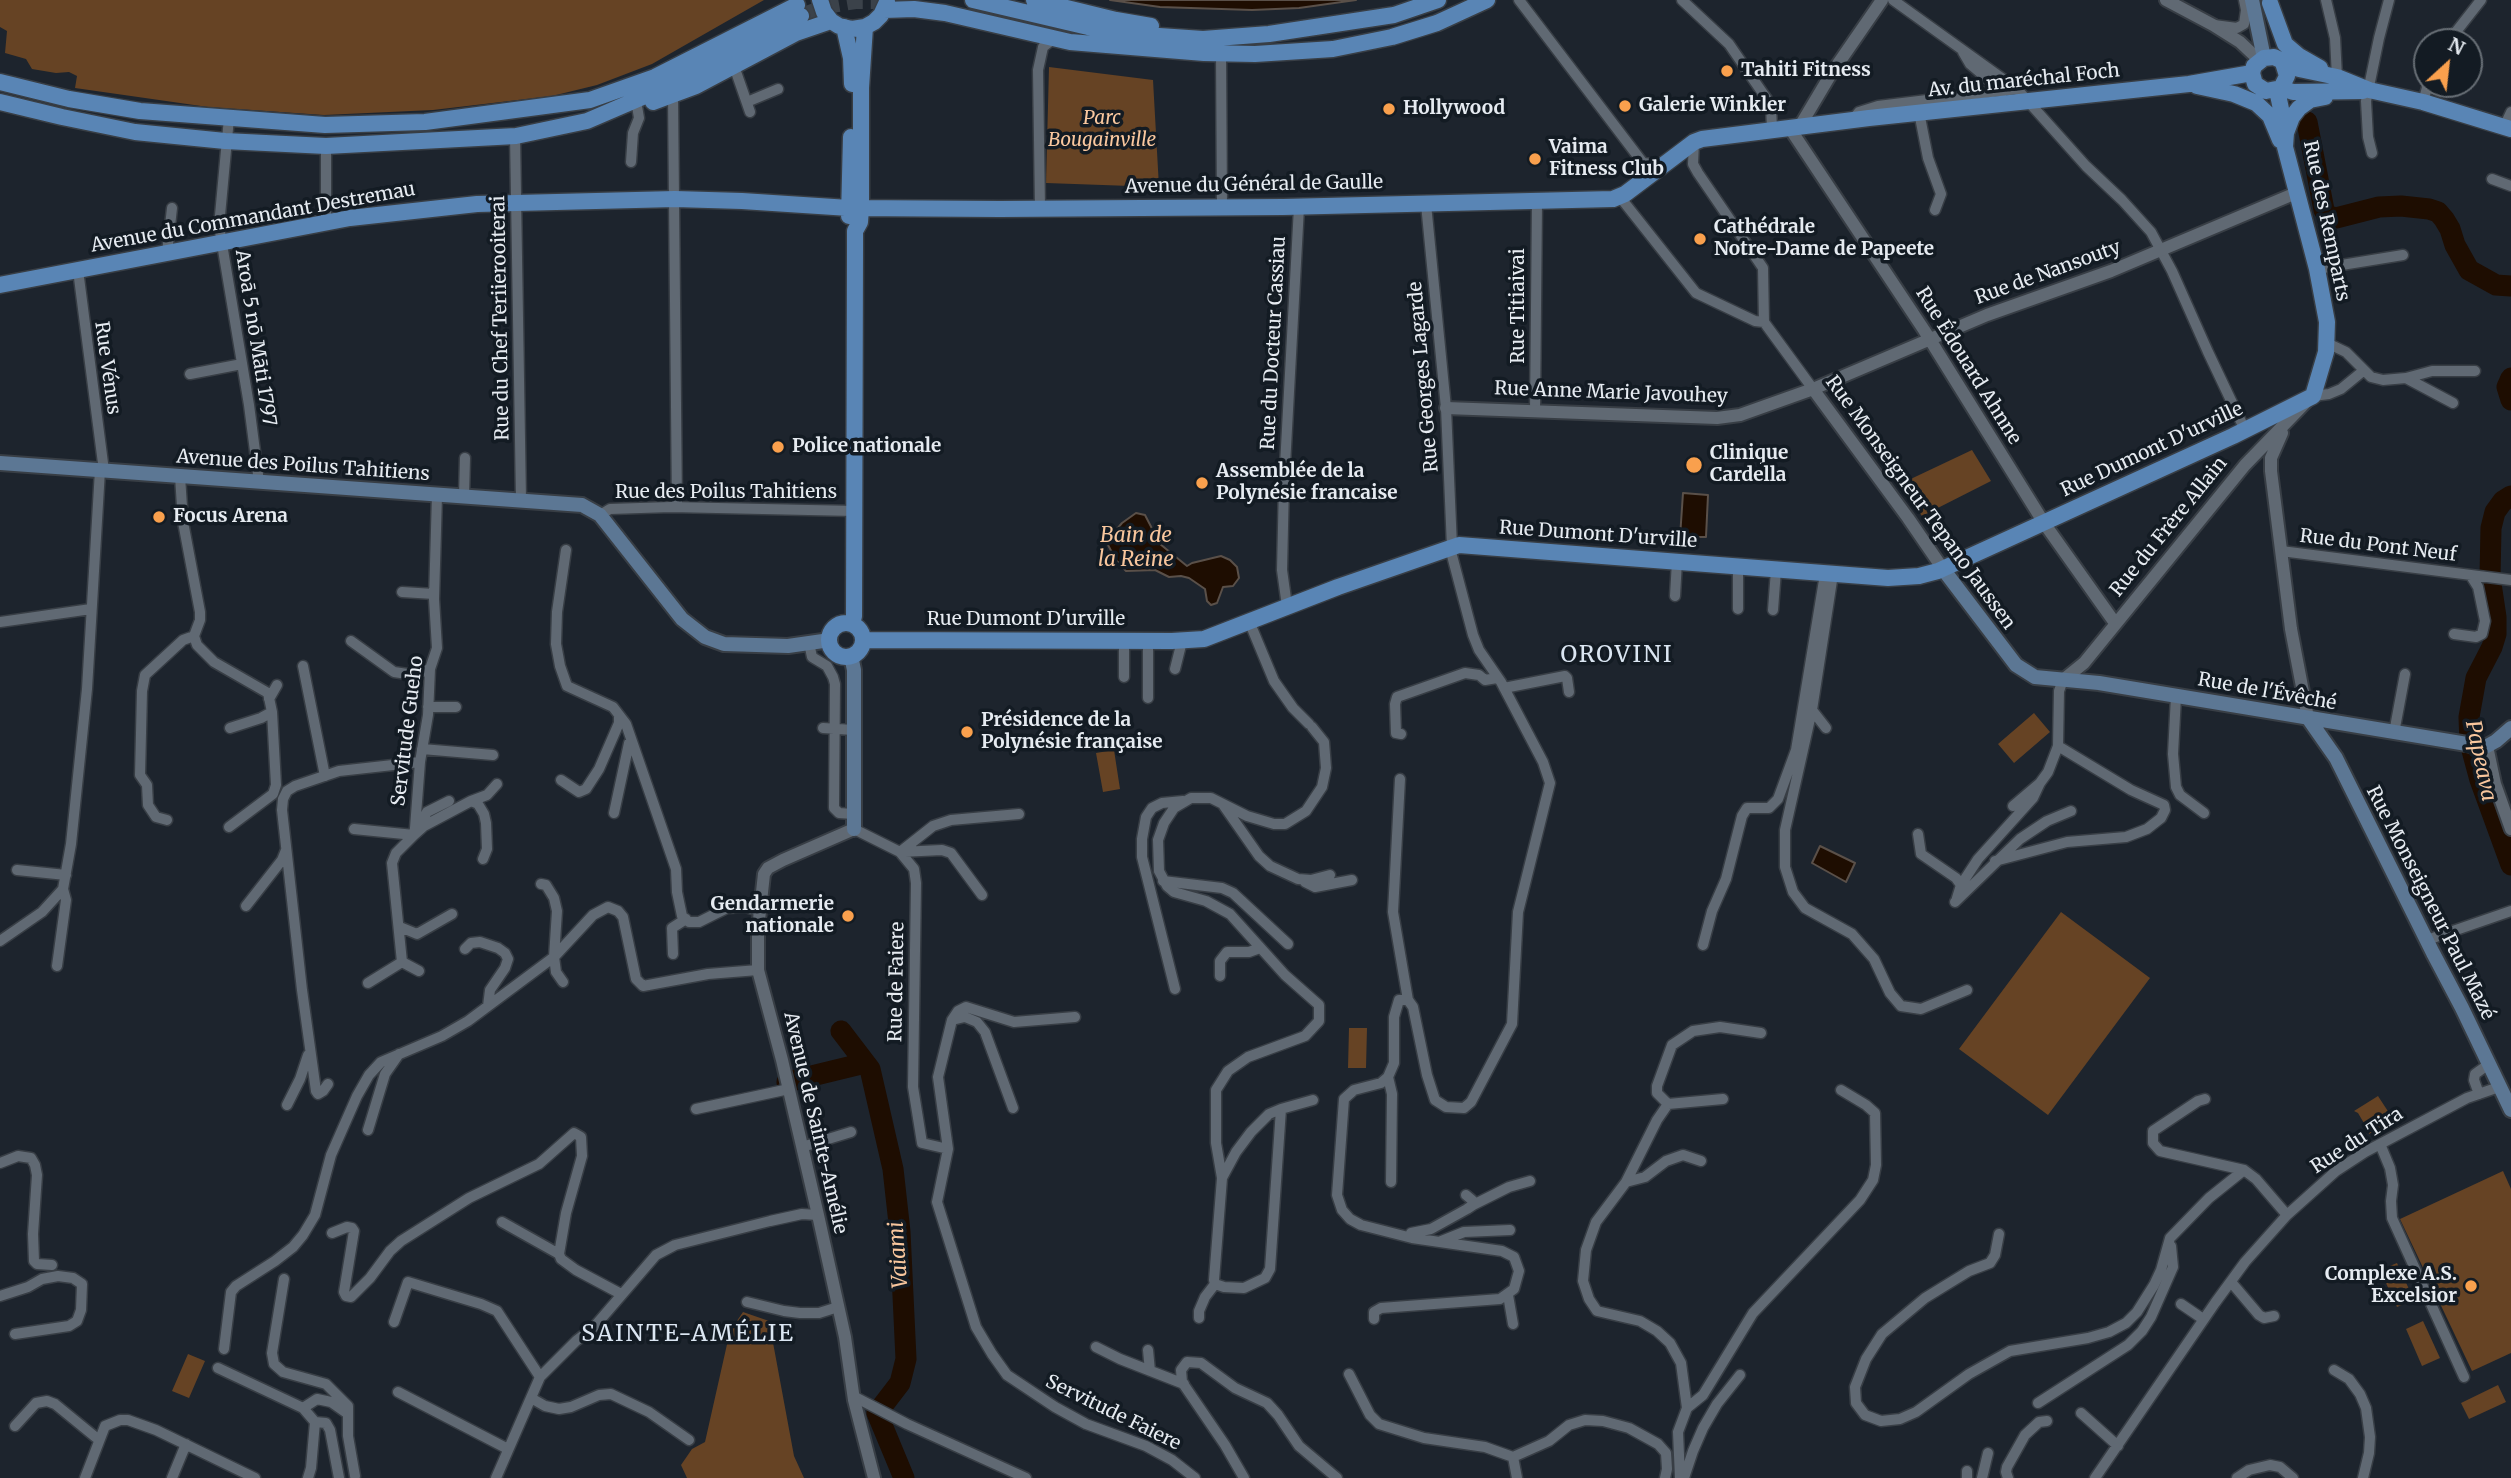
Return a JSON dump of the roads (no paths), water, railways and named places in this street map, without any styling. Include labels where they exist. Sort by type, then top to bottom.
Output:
[{"type":"main road","points":[[820,0],[824,12],[837,24],[852,58],[855,209]]},
{"type":"main road","points":[[973,0],[1050,19],[1130,34],[1203,39],[1269,34],[1394,15],[1438,0]]},
{"type":"main road","points":[[1034,0],[1148,26],[1269,34]]},
{"type":"main road","points":[[0,102],[135,132],[228,141],[326,146],[515,136],[587,121],[673,96],[796,33],[837,24],[866,27],[874,22],[886,5],[942,12],[1053,39],[1221,54],[1282,53],[1360,44],[1437,23],[1487,0]]},
{"type":"main road","points":[[2252,0],[2267,62]]},
{"type":"main road","points":[[907,1],[957,6],[1094,38],[1155,49]]},
{"type":"main road","points":[[2270,2],[2267,62],[2255,84],[2272,91],[2369,90]]},
{"type":"main road","points":[[2270,2],[2285,44],[2290,50],[2337,77],[2369,90],[2509,123]]},
{"type":"main road","points":[[0,82],[69,99],[141,111],[325,125],[425,122],[540,108],[650,69],[794,7]]},
{"type":"main road","points":[[587,121],[673,84],[794,7]]},
{"type":"main road","points":[[852,624],[855,511],[855,230],[849,222],[855,209],[866,27]]},
{"type":"main road","points":[[2267,62],[2337,77]]},
{"type":"main road","name":"Av. du maréchal Foch","points":[[1694,142],[1852,120],[2189,84],[2267,62]]},
{"type":"main road","name":"Rue des Remparts","points":[[2267,62],[2287,76],[2279,89],[2286,133],[2285,147],[2317,269],[2327,322],[2327,343],[2310,398]]},
{"type":"main road","points":[[2189,84],[2246,97],[2263,108],[2274,124],[2290,165]]},
{"type":"main road","points":[[2286,133],[2292,117],[2310,100],[2351,91]]},
{"type":"main road","points":[[1620,197],[1635,187],[1652,168],[1694,142]]},
{"type":"main road","name":"Avenue du Général de Gaulle","points":[[855,209],[1299,207],[1537,202],[1620,197]]},
{"type":"main road","name":"Avenue du Commandant Destremau","points":[[0,285],[326,222],[439,207],[675,200],[742,201],[855,209]]},
{"type":"main road","name":"Rue Dumont D'urville","points":[[863,640],[1204,639],[1287,606],[1453,547],[1829,574],[1899,578],[1919,576],[1943,569],[2310,398]]},
{"type":"main road","name":"Avenue des Poilus Tahitiens","points":[[0,463],[582,505],[600,515]]},
{"type":"main road","points":[[600,515],[682,619],[700,634],[724,644],[788,646],[830,640]]},
{"type":"main road","name":"Rue Monseigneur Tepano Jaussen","points":[[1943,569],[2016,665],[2035,677],[2063,680]]},
{"type":"main road","points":[[845,623],[860,630],[863,640],[860,650],[850,656],[836,653],[830,640],[835,628],[845,623]]},
{"type":"main road","points":[[850,656],[854,670],[853,822]]},
{"type":"main road","name":"Rue de l'Évêché","points":[[2063,680],[2483,746]]},
{"type":"main road","name":"Rue Monseigneur Paul Mazé","points":[[2308,718],[2330,747],[2511,1111]]},
{"type":"main road","points":[[2483,746],[2511,727]]},
{"type":"street","points":[[1518,0],[1652,168]]},
{"type":"street","points":[[1682,0],[1729,44],[1772,105],[1772,130]]},
{"type":"street","points":[[1795,127],[1882,0]]},
{"type":"street","points":[[1893,0],[2017,89],[2086,166],[2151,232],[2245,430]]},
{"type":"street","points":[[2166,0],[2213,25],[2267,62]]},
{"type":"street","points":[[2213,25],[2237,28],[2244,24],[2244,0]]},
{"type":"street","points":[[2326,0],[2335,38],[2337,77]]},
{"type":"street","points":[[2372,153],[2368,137],[2366,102],[2389,0]]},
{"type":"street","points":[[2459,28],[2481,0]]},
{"type":"street","points":[[1040,209],[1038,70],[1043,47],[1053,39]]},
{"type":"street","points":[[1963,52],[1970,64],[2003,92]]},
{"type":"street","points":[[1221,54],[1222,206]]},
{"type":"street","points":[[734,66],[749,107],[778,89]]},
{"type":"street","points":[[1852,120],[1859,112],[1878,106],[2017,89]]},
{"type":"street","points":[[673,96],[677,507]]},
{"type":"street","points":[[2423,102],[2424,98]]},
{"type":"street","points":[[631,162],[633,133],[639,118],[636,106]]},
{"type":"street","points":[[1919,113],[1928,158],[1941,194],[1935,210]]},
{"type":"street","name":"Aroā 5 nō Māti 1797","points":[[229,118],[219,226],[259,482]]},
{"type":"street","name":"Rue Édouard Ahnne","points":[[1795,127],[2044,523],[2115,623]]},
{"type":"street","name":"Rue du Chef Teriierooiterai","points":[[515,136],[522,500]]},
{"type":"street","points":[[1620,197],[1696,293],[1755,321],[1764,322],[1763,268],[1698,173],[1693,159],[1694,142]]},
{"type":"street","points":[[326,146],[326,222]]},
{"type":"street","points":[[2492,179],[2511,186]]},
{"type":"street","name":"Rue de Nansouty","points":[[1813,389],[2036,296],[2111,271],[2296,193]]},
{"type":"street","name":"Rue Titiaivai","points":[[1535,411],[1537,202]]},
{"type":"street","name":"Rue Georges Lagarde","points":[[1408,1000],[1413,1007],[1435,1100],[1446,1107],[1464,1108],[1471,1102],[1511,1024],[1518,912],[1550,783],[1543,762],[1504,688],[1472,635],[1453,547],[1448,408],[1426,204]]},
{"type":"street","name":"Rue du Docteur Cassiau","points":[[1287,606],[1282,570],[1284,484],[1299,207]]},
{"type":"street","points":[[167,253],[172,208]]},
{"type":"street","points":[[2317,269],[2403,255]]},
{"type":"street","name":"Rue Vénus","points":[[57,966],[66,900],[63,889],[81,748],[102,470],[78,270]]},
{"type":"street","name":"Rue Monseigneur Tepano Jaussen","points":[[1764,322],[1909,518],[1943,569]]},
{"type":"street","points":[[2327,343],[2346,352],[2362,371],[2371,377],[2383,380],[2406,378],[2432,370],[2475,371]]},
{"type":"street","points":[[190,374],[242,364]]},
{"type":"street","points":[[2310,398],[2341,389],[2362,371]]},
{"type":"street","points":[[2406,378],[2453,403]]},
{"type":"street","name":"Rue Anne Marie Javouhey","points":[[1448,408],[1732,417],[1813,389]]},
{"type":"street","name":"Rue du Frère Allain","points":[[2063,680],[2084,663],[2245,465],[2310,398]]},
{"type":"street","points":[[2292,418],[2271,458],[2271,471],[2297,667],[2308,718]]},
{"type":"street","points":[[464,496],[465,458]]},
{"type":"street","points":[[180,476],[183,522],[200,612],[194,636],[197,645],[214,662],[268,693],[272,712],[276,785],[273,794],[229,827]]},
{"type":"street","name":"Servitude Gueho","points":[[402,962],[392,863],[396,853],[414,835],[430,669],[436,648],[434,594],[438,495]]},
{"type":"street","name":"Rue des Poilus Tahitiens","points":[[600,515],[610,509],[677,507],[855,511]]},
{"type":"street","points":[[566,550],[557,612],[556,644],[560,666],[567,686],[613,707],[626,724],[676,869],[682,916],[689,922],[699,922],[727,908],[745,907],[760,911]]},
{"type":"street","name":"Rue du Pont Neuf","points":[[2281,551],[2511,580]]},
{"type":"street","points":[[1675,596],[1677,561]]},
{"type":"street","points":[[1738,566],[1738,609]]},
{"type":"street","points":[[1773,610],[1776,570]]},
{"type":"street","points":[[1829,574],[1812,710],[1785,830],[1785,867],[1793,892],[1805,908],[1852,934],[1874,959],[1891,993],[1901,1006],[1921,1010],[1967,990]]},
{"type":"street","points":[[1703,945],[1712,911],[1726,879],[1742,816],[1747,808],[1769,808],[1777,799],[1793,760],[1829,574]]},
{"type":"street","name":"Rue du Pont Neuf","points":[[2454,635],[2476,637],[2482,634],[2485,621],[2476,577]]},
{"type":"street","points":[[402,592],[434,594]]},
{"type":"street","points":[[0,622],[91,609]]},
{"type":"street","points":[[1175,989],[1142,857],[1146,817],[1152,808],[1162,803],[1201,797],[1221,801],[1264,823],[1285,824],[1306,811],[1318,795],[1326,768],[1324,742],[1293,708],[1274,681],[1249,621]]},
{"type":"street","points":[[167,820],[156,817],[148,805],[147,785],[140,775],[142,691],[145,675],[183,640],[194,636]]},
{"type":"street","points":[[351,641],[394,672],[414,675],[430,669]]},
{"type":"street","points":[[1124,641],[1124,677]]},
{"type":"street","points":[[1148,641],[1148,698]]},
{"type":"street","points":[[1175,669],[1182,641]]},
{"type":"street","points":[[809,643],[812,657],[827,666],[833,677],[829,729],[834,808],[900,852],[942,850],[951,853],[982,895]]},
{"type":"street","points":[[303,666],[325,776]]},
{"type":"street","points":[[1401,733],[1396,733],[1397,697],[1465,673],[1485,680],[1497,678]]},
{"type":"street","points":[[2393,733],[2405,674]]},
{"type":"street","points":[[1504,688],[1565,676],[1569,692]]},
{"type":"street","points":[[2063,680],[2059,691],[2058,746],[2048,772],[2033,798],[1978,859],[1961,886],[1955,902],[2020,839],[2047,821],[2071,811]]},
{"type":"street","points":[[270,699],[277,685]]},
{"type":"street","points":[[2176,696],[2173,754],[2176,787],[2180,795],[2204,813]]},
{"type":"street","points":[[428,707],[456,707]]},
{"type":"street","points":[[1812,710],[1826,728]]},
{"type":"street","points":[[230,728],[272,712]]},
{"type":"street","points":[[561,780],[579,792],[586,789],[599,769],[619,723],[619,714]]},
{"type":"street","points":[[829,729],[853,730]]},
{"type":"street","points":[[614,813],[630,739]]},
{"type":"street","points":[[1996,861],[2067,842],[2126,837],[2147,829],[2161,818],[2164,805],[2131,790],[2058,746]]},
{"type":"street","points":[[2483,746],[2511,829]]},
{"type":"street","points":[[422,749],[493,755]]},
{"type":"street","points":[[328,1084],[318,1094],[309,1051],[286,850],[283,799],[287,791],[295,786],[325,776],[369,766],[420,762]]},
{"type":"street","points":[[1374,1319],[1374,1312],[1381,1308],[1500,1299],[1514,1289],[1519,1271],[1514,1257],[1503,1251],[1394,1234],[1361,1225],[1350,1219],[1342,1210],[1337,1195],[1344,1099],[1354,1090],[1381,1083],[1388,1077],[1394,1063],[1395,1007],[1399,1000],[1408,1000],[1394,912],[1400,779]]},
{"type":"street","points":[[2012,806],[2040,783]]},
{"type":"street","points":[[354,829],[414,835],[424,826],[487,795],[497,784]]},
{"type":"street","points":[[414,835],[427,812],[449,801]]},
{"type":"street","points":[[1184,801],[1174,808],[1160,832],[1157,859],[1163,880],[1174,892],[1206,901],[1230,914],[1285,975],[1319,1005],[1319,1021],[1305,1036],[1248,1057],[1221,1079],[1216,1090],[1216,1143],[1222,1178],[1215,1283],[1205,1297],[1199,1318]]},
{"type":"street","points":[[1221,801],[1259,856],[1270,866],[1315,887],[1352,880]]},
{"type":"street","points":[[471,802],[478,804],[484,814],[487,849],[482,859]]},
{"type":"street","points":[[900,852],[933,826],[951,820],[1019,814]]},
{"type":"street","name":"Avenue de Sainte-Amélie","points":[[853,822],[768,868],[762,883],[758,970],[789,1089],[845,1337],[853,1396],[874,1478]]},
{"type":"street","points":[[1918,834],[1921,854],[1956,878],[1961,886]]},
{"type":"street","points":[[246,906],[282,860],[286,850]]},
{"type":"street","name":"Rue de Faiere","points":[[900,852],[914,869],[916,883],[913,1087],[922,1143],[948,1149]]},
{"type":"street","points":[[17,870],[66,875]]},
{"type":"street","points":[[1298,879],[1311,880],[1330,875]]},
{"type":"street","points":[[1163,880],[1222,888],[1233,893],[1288,944]]},
{"type":"street","points":[[541,884],[546,885],[554,898],[557,911],[554,957],[556,972],[563,982]]},
{"type":"street","points":[[0,941],[42,912],[63,889]]},
{"type":"street","points":[[224,1349],[231,1292],[293,1247],[303,1235],[315,1215],[331,1155],[364,1082],[382,1062],[457,1029],[554,957],[593,915],[608,907],[618,911],[623,917],[636,979],[643,986],[708,974],[758,970]]},
{"type":"street","points":[[2427,940],[2511,911]]},
{"type":"street","points":[[400,927],[417,933],[452,914]]},
{"type":"street","points":[[673,954],[672,928],[686,919]]},
{"type":"street","points":[[465,949],[471,943],[480,942],[498,948],[508,959],[490,989],[488,1006]]},
{"type":"street","points":[[1220,976],[1220,961],[1227,953],[1249,952],[1260,948]]},
{"type":"street","points":[[368,984],[402,962],[419,971]]},
{"type":"street","points":[[952,1020],[958,1011],[966,1007],[1014,1022],[1075,1017]]},
{"type":"street","points":[[952,1020],[965,1017],[976,1022],[985,1032],[1013,1108]]},
{"type":"street","name":"Servitude Faiere","points":[[952,1020],[939,1077],[948,1149],[937,1202],[976,1326],[1007,1374],[1055,1407],[1086,1424],[1146,1446],[1172,1460],[1195,1478]]},
{"type":"street","points":[[1668,1104],[1657,1093],[1657,1086],[1672,1045],[1693,1031],[1720,1027],[1761,1033]]},
{"type":"street","points":[[288,1105],[309,1051]]},
{"type":"street","points":[[368,1130],[385,1074],[399,1054]]},
{"type":"street","points":[[2479,1094],[2475,1074],[2489,1064]]},
{"type":"street","points":[[1388,1077],[1392,1101],[1391,1182]]},
{"type":"street","name":"Rue du Tira","points":[[2095,1478],[2203,1320],[2287,1214],[2336,1171],[2379,1144],[2434,1115],[2499,1087]]},
{"type":"street","points":[[696,1109],[789,1089]]},
{"type":"street","points":[[1687,1408],[1703,1395],[1753,1313],[1860,1200],[1872,1180],[1876,1165],[1875,1113],[1841,1090]]},
{"type":"street","points":[[1682,1478],[1678,1432],[1687,1408],[1681,1363],[1670,1343],[1657,1331],[1640,1321],[1597,1311],[1589,1299],[1583,1281],[1587,1250],[1595,1222],[1626,1182],[1657,1119],[1668,1104],[1723,1099]]},
{"type":"street","points":[[2205,1099],[2153,1130],[2153,1143],[2160,1151],[2244,1170],[2256,1179],[2287,1214]]},
{"type":"street","points":[[1222,1178],[1236,1152],[1269,1114],[1313,1100]]},
{"type":"street","points":[[1215,1283],[1232,1289],[1244,1288],[1265,1278],[1270,1269],[1281,1110]]},
{"type":"street","points":[[802,1147],[851,1132]]},
{"type":"street","points":[[332,1233],[347,1227],[354,1231],[344,1292],[351,1297],[401,1241],[469,1198],[539,1164],[574,1133],[581,1137],[582,1156],[566,1213],[559,1254],[561,1259],[576,1270],[621,1294]]},
{"type":"street","points":[[2379,1144],[2390,1168],[2393,1185],[2392,1218],[2465,1377]]},
{"type":"street","points":[[1626,1182],[1645,1177],[1666,1161],[1683,1155],[1701,1161]]},
{"type":"street","points":[[0,1163],[18,1156],[31,1158],[37,1175],[34,1261],[37,1264],[52,1265]]},
{"type":"street","points":[[1999,1234],[1995,1255],[1990,1262],[1969,1271],[1925,1298],[1882,1334],[1866,1359],[1855,1387],[1856,1403],[1865,1415],[1881,1421],[1900,1419],[1916,1412],[1969,1374],[2010,1351],[2088,1338],[2109,1332],[2126,1323],[2137,1312],[2154,1285],[2170,1238],[2209,1198],[2244,1170]]},
{"type":"street","points":[[1394,1234],[1422,1233],[1509,1187],[1531,1181]]},
{"type":"street","points":[[1466,1195],[1472,1200],[1472,1205]]},
{"type":"street","points":[[496,1478],[540,1377],[594,1327],[641,1269],[664,1249],[802,1214],[818,1216]]},
{"type":"street","points":[[502,1222],[559,1254]]},
{"type":"street","points":[[1439,1242],[1464,1232],[1510,1230]]},
{"type":"street","points":[[2038,1403],[2128,1345],[2142,1331],[2151,1318],[2173,1267],[2170,1238]]},
{"type":"street","points":[[0,1296],[28,1287],[42,1279],[58,1276],[73,1278],[82,1284],[81,1310],[77,1321],[69,1325],[15,1334]]},
{"type":"street","points":[[284,1279],[272,1353],[274,1364],[283,1372],[326,1384],[339,1394],[348,1406],[348,1436],[355,1476]]},
{"type":"street","points":[[394,1322],[408,1282],[481,1304],[497,1311],[540,1377]]},
{"type":"street","points":[[2231,1282],[2259,1315],[2264,1318],[2274,1315]]},
{"type":"street","points":[[1508,1295],[1513,1324]]},
{"type":"street","points":[[747,1302],[800,1313],[819,1313],[838,1307]]},
{"type":"street","points":[[2181,1304],[2203,1320]]},
{"type":"street","points":[[1096,1347],[1184,1384]]},
{"type":"street","points":[[1148,1350],[1150,1371]]},
{"type":"street","points":[[1184,1384],[1181,1370],[1187,1362],[1201,1363],[1235,1388],[1266,1403],[1278,1415],[1299,1446],[1337,1478]]},
{"type":"street","points":[[218,1368],[303,1408],[315,1422],[313,1458],[308,1478]]},
{"type":"street","points":[[2334,1370],[2349,1379],[2366,1408],[2370,1437],[2363,1478]]},
{"type":"street","points":[[1349,1374],[1370,1415],[1379,1424],[1424,1438],[1485,1447],[1513,1457],[1549,1441],[1569,1426],[1585,1420],[1603,1421],[1629,1427],[1658,1444],[1666,1453],[1665,1478]]},
{"type":"street","points":[[1682,1478],[1703,1428],[1717,1404],[1740,1375]]},
{"type":"street","name":"Servitude Faiere","points":[[1184,1384],[1244,1478]]},
{"type":"street","points":[[398,1392],[508,1449]]},
{"type":"street","points":[[531,1398],[545,1406],[559,1409],[572,1407],[599,1395],[611,1394],[649,1412],[689,1440]]},
{"type":"street","points":[[853,1396],[1026,1478]]},
{"type":"street","points":[[303,1408],[317,1399],[331,1402],[348,1415]]},
{"type":"street","points":[[15,1426],[36,1403],[47,1401],[55,1404],[99,1440]]},
{"type":"street","points":[[2081,1413],[2118,1446]]},
{"type":"street","points":[[85,1478],[105,1426],[128,1420],[256,1478]]},
{"type":"street","points":[[2008,1478],[2007,1467],[2025,1435],[2039,1422],[2047,1421]]},
{"type":"street","points":[[315,1422],[326,1423],[330,1430],[340,1478]]},
{"type":"street","points":[[172,1478],[186,1444]]},
{"type":"street","points":[[1982,1478],[1988,1453]]},
{"type":"street","points":[[1513,1457],[1517,1478]]},
{"type":"street","points":[[2237,1478],[2249,1470],[2270,1465],[2280,1467],[2293,1478]]},
{"type":"water","points":[[1110,0],[1356,0],[1299,8],[1252,10],[1160,7]]},
{"type":"water","points":[[1683,493],[1708,495],[1706,537],[1680,537]]},
{"type":"water","name":"Bain de la Reine","points":[[1136,513],[1145,515],[1160,544],[1187,566],[1221,556],[1237,567],[1239,578],[1233,586],[1223,587],[1217,603],[1211,605],[1207,601],[1205,589],[1189,578],[1169,577],[1155,570],[1126,571],[1108,545],[1111,536],[1122,523]]},
{"type":"water","points":[[1820,846],[1855,863],[1846,882],[1812,863]]},
{"type":"waterway","name":"Papeava","points":[[2307,122],[2324,210],[2328,216],[2336,218],[2379,207],[2401,206],[2438,212],[2450,229],[2455,245],[2469,270],[2496,285],[2511,286]]},
{"type":"waterway","name":"Papeava","points":[[2511,378],[2507,387],[2511,400]]},
{"type":"waterway","name":"Papeava","points":[[2511,496],[2503,501],[2495,512],[2491,528],[2490,577],[2496,634],[2476,678],[2469,717],[2470,743],[2480,780],[2511,865]]},
{"type":"waterway","name":"Vaiami","points":[[841,1031],[870,1069],[893,1169],[900,1232],[906,1359],[900,1383],[877,1413],[904,1478]]},
{"type":"waterway","points":[[787,1082],[865,1063]]},
{"type":"tunnel","points":[[801,16],[832,5],[855,1],[907,1]]},
{"type":"place","name":"Tahiti Fitness","points":[[1727,71]]},
{"type":"place","name":"Galerie Winkler","points":[[1625,106]]},
{"type":"place","name":"Hollywood","points":[[1389,109]]},
{"type":"place","name":"Vaima Fitness Club","points":[[1535,159]]},
{"type":"place","name":"Cathédrale Notre-Dame de Papeete","points":[[1700,239]]},
{"type":"place","name":"Police nationale","points":[[778,447]]},
{"type":"place","name":"Clinique Cardella","points":[[1694,465]]},
{"type":"place","name":"Assemblée de la Polynésie francaise","points":[[1202,483]]},
{"type":"place","name":"Focus Arena","points":[[159,517]]},
{"type":"place","name":"Présidence de la Polynésie française","points":[[967,732]]},
{"type":"place","name":"Gendarmerie nationale","points":[[848,916]]},
{"type":"place","name":"Complexe A.S. Excelsior","points":[[2471,1286]]},
{"type":"district","name":"OROVINI","points":[[1617,655]]},
{"type":"district","name":"SAINTE-AMÉLIE","points":[[688,1334]]},
{"type":"park label","name":"Parc Bougainville","points":[[1102,130]]}]
